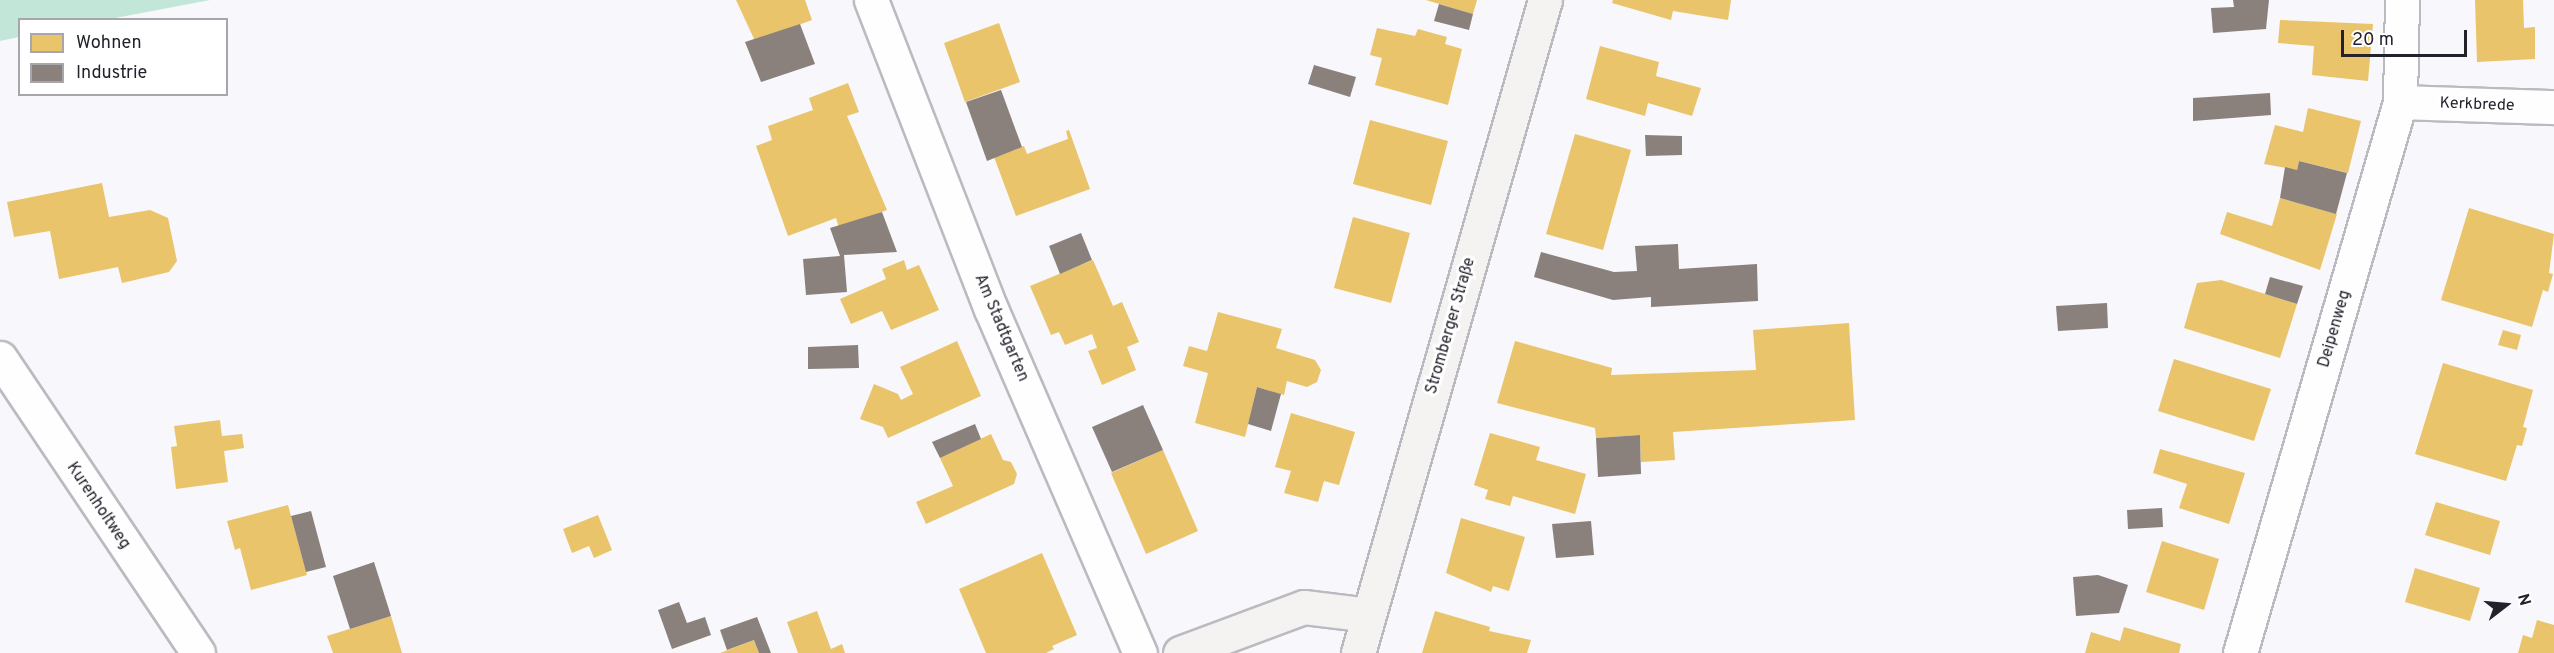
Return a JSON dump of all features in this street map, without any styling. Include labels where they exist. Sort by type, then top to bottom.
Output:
[{"type":"main road","name":"Stromberger Straße","points":[[1358,653],[1545,0]]},
{"type":"main road","points":[[1180,653],[1304,607],[1369,615]]},
{"type":"street","name":"Am Stadtgarten","points":[[871,0],[992,309],[1140,653]]},
{"type":"street","name":"Deipenweg","points":[[2240,653],[2400,102],[2402,0]]},
{"type":"street","name":"Kerkbrede","points":[[2400,102],[2554,107]]},
{"type":"street","name":"Kurenholtweg","points":[[0,358],[198,653]]},
{"type":"green space","points":[[0,0],[210,0],[115,18],[18,18],[18,37],[0,41]]},
{"type":"building: Wohnen","points":[[736,0],[805,0],[812,20],[755,41]]},
{"type":"building: Wohnen","points":[[1426,0],[1477,0],[1473,14]]},
{"type":"building: Wohnen","points":[[1613,0],[1731,0],[1728,20],[1673,11],[1671,20],[1612,3]]},
{"type":"building: Wohnen","points":[[2475,0],[2523,0],[2524,28],[2535,27],[2535,59],[2477,62]]},
{"type":"building: Wohnen","points":[[2280,20],[2373,24],[2368,81],[2312,75],[2314,46],[2278,43]]},
{"type":"building: Wohnen","points":[[999,23],[1020,82],[965,102],[944,43]]},
{"type":"building: Wohnen","points":[[1377,28],[1415,36],[1418,29],[1447,37],[1445,44],[1462,49],[1448,105],[1375,85],[1382,58],[1370,55]]},
{"type":"building: Wohnen","points":[[1600,46],[1659,62],[1656,76],[1701,88],[1692,116],[1648,103],[1645,116],[1586,99]]},
{"type":"building: Wohnen","points":[[848,83],[859,112],[847,116],[887,210],[839,228],[836,218],[788,236],[756,146],[772,140],[768,126],[813,110],[809,98]]},
{"type":"building: Wohnen","points":[[2308,108],[2361,121],[2348,173],[2299,161],[2297,170],[2264,164],[2275,125],[2303,132]]},
{"type":"building: Wohnen","points":[[1370,120],[1448,141],[1431,205],[1353,184]]},
{"type":"building: Wohnen","points":[[1069,130],[1090,189],[1016,216],[994,157],[1024,146],[1027,154],[1068,139],[1066,131]]},
{"type":"building: Wohnen","points":[[1575,134],[1631,150],[1603,250],[1546,234]]},
{"type":"building: Wohnen","points":[[102,183],[109,217],[150,210],[168,218],[177,261],[169,272],[122,283],[118,267],[59,279],[50,231],[14,237],[7,202]]},
{"type":"building: Wohnen","points":[[2280,198],[2337,214],[2320,270],[2220,234],[2227,212],[2272,226]]},
{"type":"building: Wohnen","points":[[2469,208],[2554,234],[2549,273],[2553,274],[2548,292],[2543,290],[2532,327],[2441,300]]},
{"type":"building: Wohnen","points":[[1353,217],[1410,233],[1391,303],[1334,288]]},
{"type":"building: Wohnen","points":[[904,260],[907,270],[919,265],[939,310],[891,330],[882,311],[851,324],[840,299],[886,279],[882,269]]},
{"type":"building: Wohnen","points":[[1093,260],[1113,306],[1122,302],[1139,342],[1127,347],[1136,370],[1102,385],[1088,351],[1097,348],[1092,334],[1065,345],[1059,332],[1051,335],[1030,286]]},
{"type":"building: Wohnen","points":[[2221,280],[2297,304],[2280,358],[2184,328],[2197,283]]},
{"type":"building: Wohnen","points":[[1218,312],[1282,329],[1276,348],[1315,360],[1321,370],[1317,382],[1307,387],[1287,381],[1284,395],[1257,387],[1245,437],[1195,423],[1208,373],[1183,366],[1189,346],[1207,351]]},
{"type":"building: Wohnen","points":[[1849,323],[1855,420],[1673,432],[1675,460],[1641,462],[1640,435],[1596,438],[1595,428],[1497,403],[1515,341],[1612,368],[1611,375],[1756,370],[1753,330]]},
{"type":"building: Wohnen","points":[[2503,330],[2521,335],[2517,350],[2498,345]]},
{"type":"building: Wohnen","points":[[957,341],[981,396],[888,438],[883,427],[860,419],[874,384],[898,394],[901,400],[913,394],[900,367]]},
{"type":"building: Wohnen","points":[[2174,359],[2271,389],[2254,441],[2158,411]]},
{"type":"building: Wohnen","points":[[2443,363],[2533,390],[2523,427],[2527,428],[2522,446],[2517,445],[2506,481],[2415,454]]},
{"type":"building: Wohnen","points":[[1291,413],[1355,432],[1339,485],[1324,481],[1318,502],[1284,493],[1291,471],[1275,467]]},
{"type":"building: Wohnen","points":[[220,420],[222,436],[242,434],[244,448],[224,451],[228,482],[176,489],[171,447],[177,446],[174,426]]},
{"type":"building: Wohnen","points":[[1490,433],[1540,447],[1536,460],[1586,474],[1575,514],[1513,496],[1510,506],[1485,499],[1488,490],[1474,485]]},
{"type":"building: Wohnen","points":[[991,434],[1003,460],[1011,462],[1017,474],[1014,484],[926,524],[916,502],[953,486],[940,458]]},
{"type":"building: Wohnen","points":[[2160,449],[2245,473],[2229,524],[2179,508],[2187,484],[2153,473]]},
{"type":"building: Wohnen","points":[[1163,450],[1198,531],[1146,554],[1111,473]]},
{"type":"building: Wohnen","points":[[2436,502],[2500,521],[2490,555],[2425,535]]},
{"type":"building: Wohnen","points":[[288,505],[307,575],[251,590],[240,548],[235,550],[227,521]]},
{"type":"building: Wohnen","points":[[598,515],[612,550],[594,558],[589,546],[572,553],[563,529]]},
{"type":"building: Wohnen","points":[[1461,518],[1525,537],[1509,591],[1493,586],[1491,592],[1446,573]]},
{"type":"building: Wohnen","points":[[2162,541],[2219,559],[2204,610],[2146,592]]},
{"type":"building: Wohnen","points":[[1042,553],[1077,635],[1052,646],[1054,649],[1046,653],[986,653],[959,589]]},
{"type":"building: Wohnen","points":[[2415,568],[2480,588],[2470,621],[2405,602]]},
{"type":"building: Wohnen","points":[[817,611],[831,649],[842,644],[845,653],[798,653],[787,622]]},
{"type":"building: Wohnen","points":[[1435,611],[1490,627],[1489,631],[1531,640],[1527,653],[1422,653]]},
{"type":"building: Wohnen","points":[[391,616],[402,653],[333,653],[327,636]]},
{"type":"building: Wohnen","points":[[2537,620],[2554,625],[2554,653],[2518,653],[2523,635],[2532,638]]},
{"type":"building: Wohnen","points":[[2124,627],[2181,644],[2179,653],[2085,653],[2091,632],[2120,641]]},
{"type":"building: Wohnen","points":[[754,640],[759,653],[720,653]]},
{"type":"building: Industrie","points":[[2233,0],[2269,0],[2266,29],[2213,33],[2211,8],[2234,7]]},
{"type":"building: Industrie","points":[[1439,4],[1473,14],[1469,30],[1434,21]]},
{"type":"building: Industrie","points":[[800,24],[815,64],[761,82],[745,42]]},
{"type":"building: Industrie","points":[[1314,65],[1356,77],[1350,97],[1308,84]]},
{"type":"building: Industrie","points":[[1001,90],[1022,147],[987,161],[966,102]]},
{"type":"building: Industrie","points":[[2270,93],[2271,115],[2193,121],[2193,98]]},
{"type":"building: Industrie","points":[[1645,135],[1682,136],[1682,155],[1646,156]]},
{"type":"building: Industrie","points":[[2299,161],[2347,173],[2336,214],[2280,198],[2285,167],[2297,170]]},
{"type":"building: Industrie","points":[[882,212],[897,252],[844,255],[847,292],[806,295],[803,259],[840,256],[830,228]]},
{"type":"building: Industrie","points":[[1081,233],[1092,260],[1060,274],[1049,246]]},
{"type":"building: Industrie","points":[[1678,244],[1679,269],[1757,264],[1758,301],[1651,307],[1651,297],[1613,300],[1534,277],[1541,252],[1614,272],[1637,271],[1635,246]]},
{"type":"building: Industrie","points":[[2270,277],[2303,286],[2297,304],[2265,294]]},
{"type":"building: Industrie","points":[[2107,303],[2108,328],[2058,331],[2056,306]]},
{"type":"building: Industrie","points":[[858,345],[859,368],[808,369],[808,347]]},
{"type":"building: Industrie","points":[[1257,387],[1281,394],[1271,431],[1248,424]]},
{"type":"building: Industrie","points":[[1143,405],[1163,450],[1112,472],[1092,427]]},
{"type":"building: Industrie","points":[[975,424],[981,439],[940,458],[932,442]]},
{"type":"building: Industrie","points":[[1640,435],[1641,474],[1598,477],[1596,438]]},
{"type":"building: Industrie","points":[[2162,508],[2163,527],[2128,529],[2127,510]]},
{"type":"building: Industrie","points":[[311,511],[326,567],[306,572],[291,516]]},
{"type":"building: Industrie","points":[[1591,521],[1594,555],[1556,558],[1552,524]]},
{"type":"building: Industrie","points":[[374,562],[391,616],[350,629],[333,576]]},
{"type":"building: Industrie","points":[[2098,575],[2128,585],[2119,613],[2076,616],[2073,577]]},
{"type":"building: Industrie","points":[[679,602],[687,623],[705,617],[711,635],[672,649],[658,610]]},
{"type":"building: Industrie","points":[[757,617],[771,653],[759,653],[754,640],[727,650],[720,630]]}]
